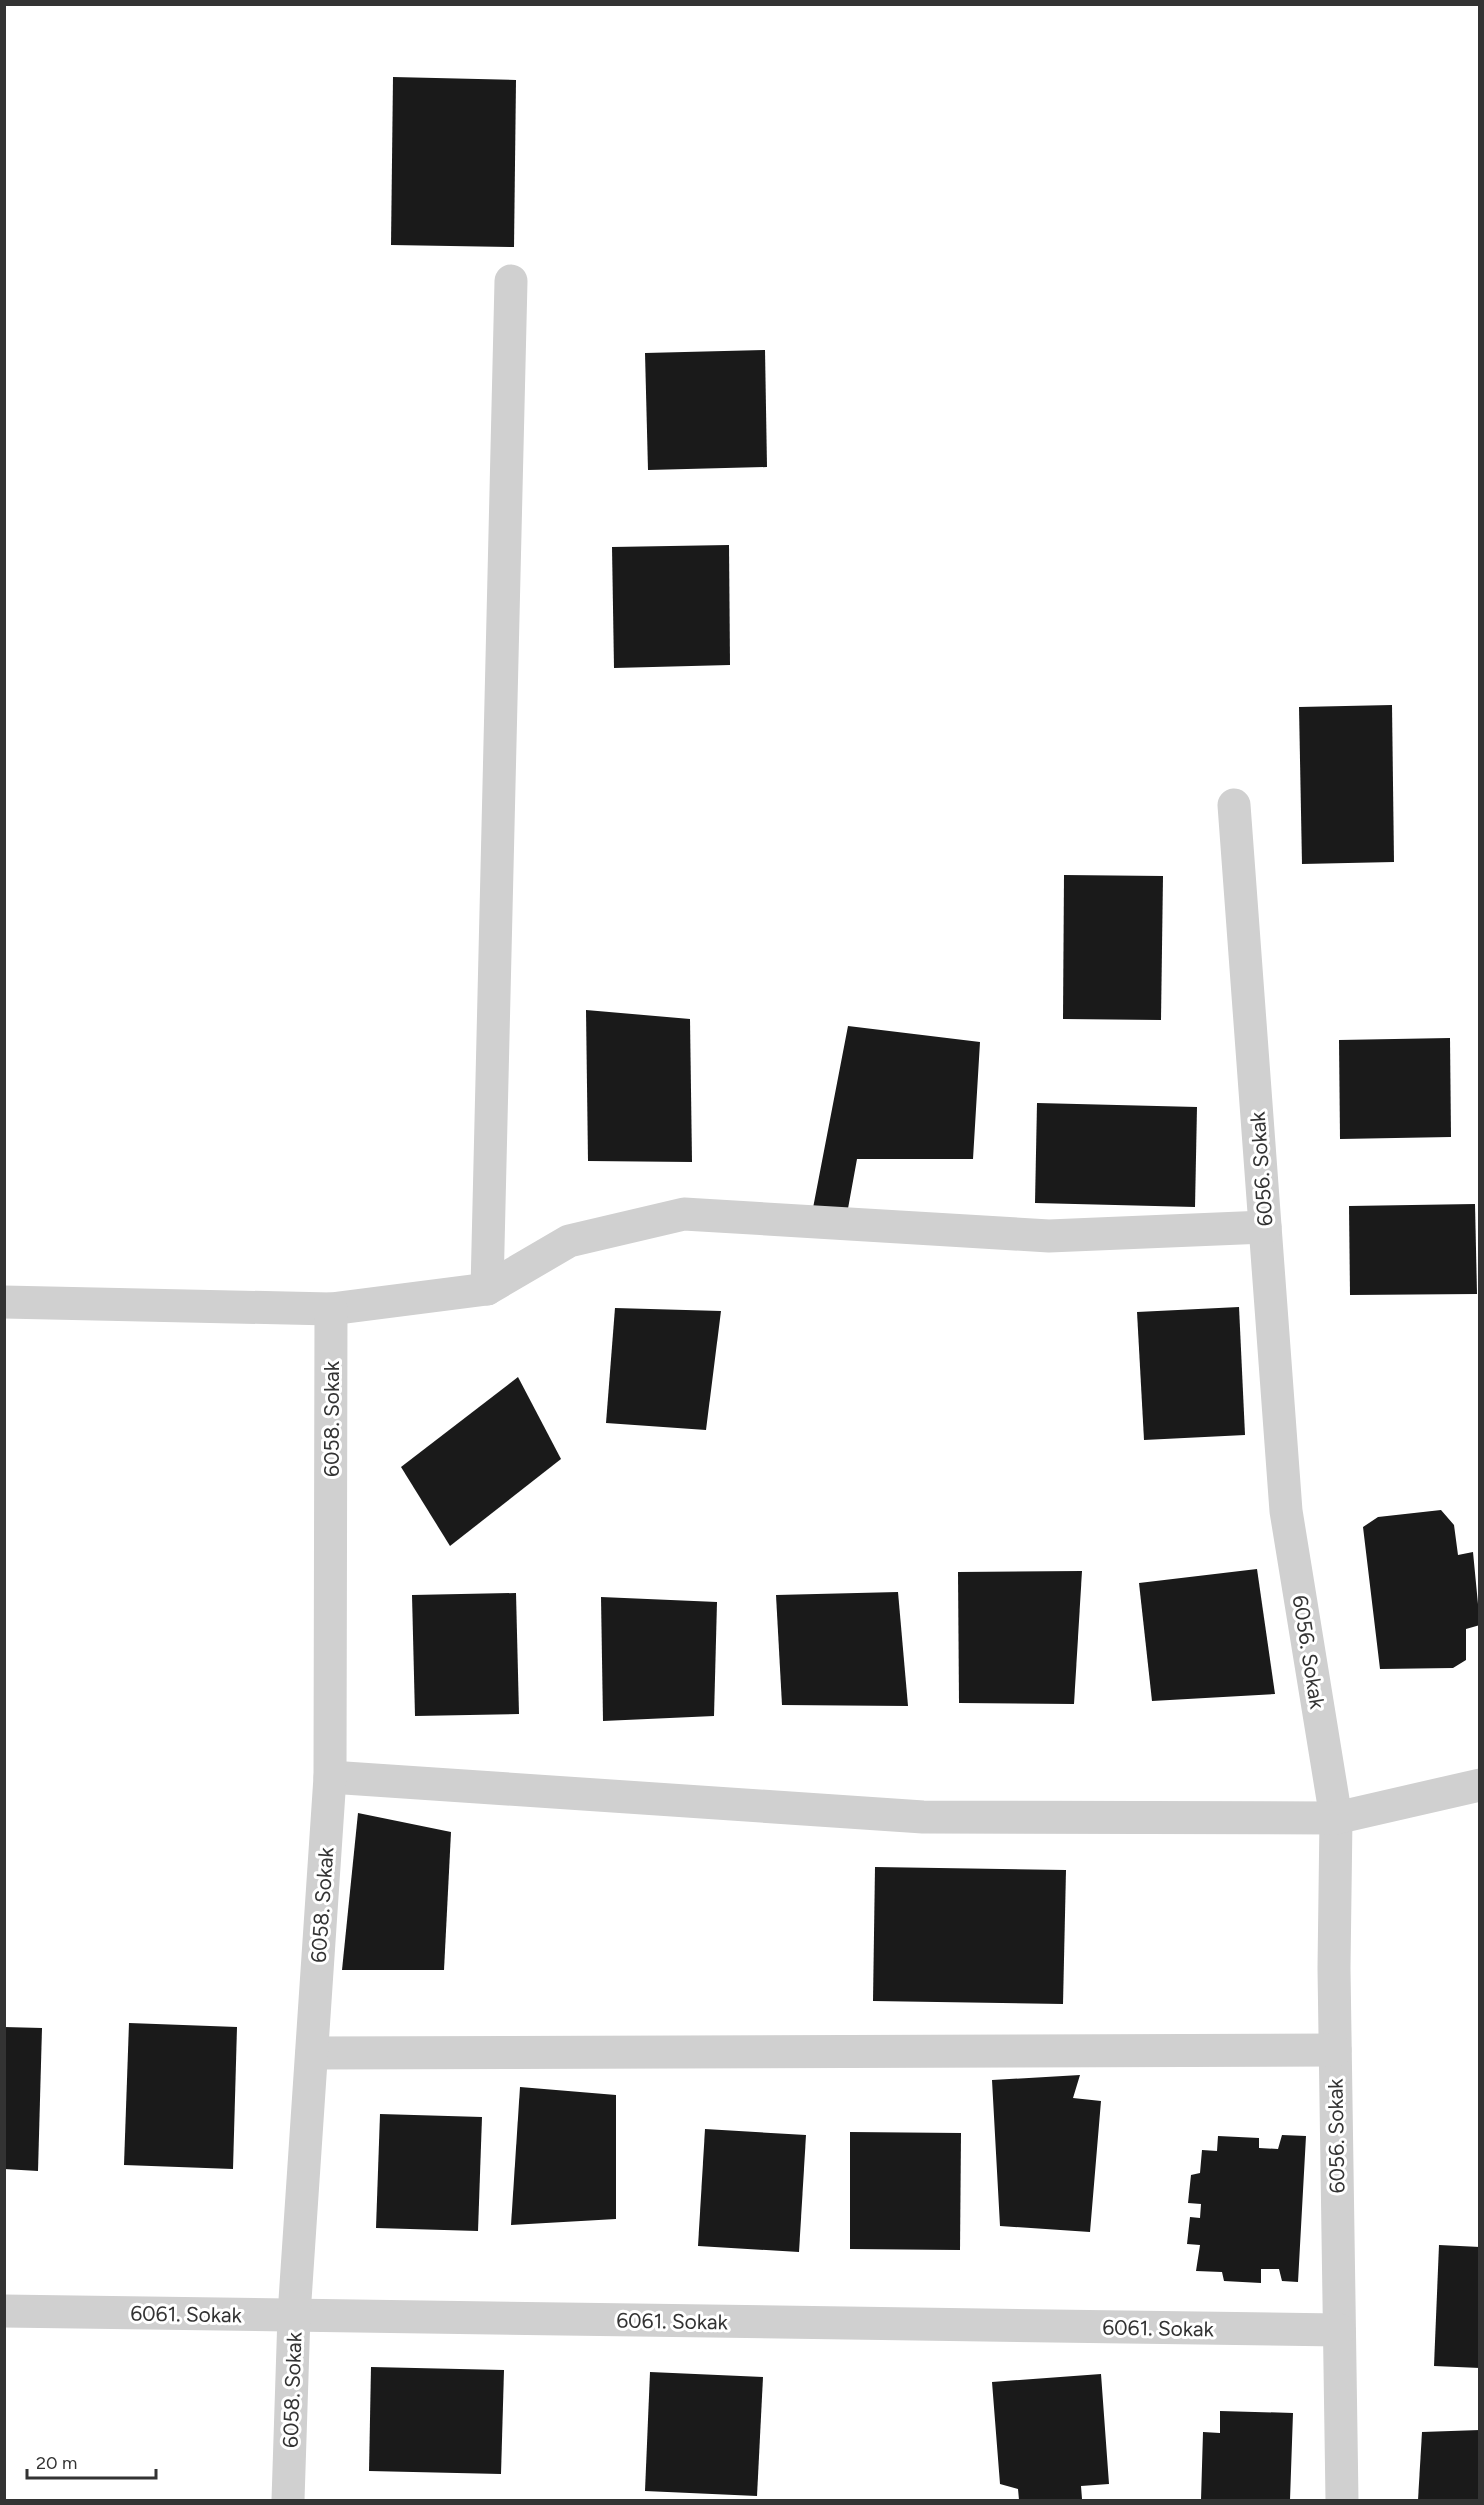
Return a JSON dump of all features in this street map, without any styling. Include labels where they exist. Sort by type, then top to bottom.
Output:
[{"type":"street","points":[[487,1289],[511,281]]},
{"type":"street","name":"6056. Sokak","points":[[1234,805],[1286,1511],[1336,1818],[1335,2050],[1342,2500]]},
{"type":"street","points":[[4,1302],[331,1309],[487,1289],[569,1241],[684,1214],[1048,1236],[1265,1227]]},
{"type":"street","name":"6058. Sokak","points":[[288,2500],[294,2315],[330,1777],[331,1309]]},
{"type":"street","points":[[330,1777],[923,1817],[1336,1818],[1479,1785]]},
{"type":"street","points":[[312,2054],[1335,2050]]},
{"type":"street","name":"6061. Sokak","points":[[4,2311],[1339,2330]]},
{"type":"building","points":[[393,77],[516,80],[514,247],[391,245]]},
{"type":"building","points":[[765,350],[767,467],[648,470],[645,353]]},
{"type":"building","points":[[729,545],[730,665],[614,668],[612,547]]},
{"type":"building","points":[[1392,705],[1394,862],[1302,864],[1299,707]]},
{"type":"building","points":[[1064,875],[1163,876],[1161,1020],[1063,1019]]},
{"type":"building","points":[[586,1010],[690,1019],[692,1162],[588,1161]]},
{"type":"building","points":[[848,1026],[980,1042],[973,1159],[857,1159],[847,1214],[813,1208]]},
{"type":"building","points":[[1450,1038],[1451,1137],[1340,1139],[1339,1040]]},
{"type":"building","points":[[1037,1103],[1197,1107],[1195,1207],[1035,1203]]},
{"type":"building","points":[[1475,1204],[1477,1294],[1350,1295],[1349,1206]]},
{"type":"building","points":[[1239,1307],[1245,1435],[1144,1440],[1137,1312]]},
{"type":"building","points":[[615,1308],[721,1311],[706,1430],[606,1423]]},
{"type":"building","points":[[518,1377],[561,1459],[450,1546],[401,1467]]},
{"type":"building","points":[[1441,1510],[1454,1525],[1458,1555],[1473,1552],[1480,1625],[1466,1629],[1466,1660],[1453,1668],[1380,1669],[1363,1527],[1378,1517]]},
{"type":"building","points":[[1257,1569],[1275,1694],[1152,1701],[1139,1583]]},
{"type":"building","points":[[1082,1571],[1074,1704],[959,1703],[958,1572]]},
{"type":"building","points":[[898,1592],[908,1706],[782,1705],[776,1595]]},
{"type":"building","points":[[516,1593],[519,1714],[415,1716],[412,1595]]},
{"type":"building","points":[[601,1597],[717,1602],[714,1716],[603,1721]]},
{"type":"building","points":[[358,1813],[451,1832],[444,1970],[342,1970]]},
{"type":"building","points":[[875,1867],[1066,1870],[1063,2004],[873,2001]]},
{"type":"building","points":[[129,2023],[237,2027],[233,2169],[124,2165]]},
{"type":"building","points":[[4,2027],[42,2028],[38,2171],[4,2169]]},
{"type":"building","points":[[1080,2075],[1073,2098],[1101,2101],[1090,2232],[1000,2226],[992,2080]]},
{"type":"building","points":[[520,2087],[616,2095],[616,2219],[511,2225]]},
{"type":"building","points":[[380,2114],[482,2117],[478,2231],[376,2228]]},
{"type":"building","points":[[705,2129],[806,2135],[799,2252],[698,2246]]},
{"type":"building","points":[[850,2132],[961,2133],[960,2250],[850,2249]]},
{"type":"building","points":[[1282,2135],[1306,2136],[1298,2282],[1282,2281],[1279,2269],[1261,2269],[1261,2283],[1224,2281],[1222,2272],[1196,2271],[1200,2245],[1187,2244],[1190,2217],[1200,2218],[1201,2204],[1188,2203],[1191,2175],[1200,2173],[1202,2150],[1217,2151],[1218,2136],[1259,2138],[1259,2148],[1278,2149]]},
{"type":"building","points":[[1439,2245],[1480,2247],[1480,2368],[1434,2366]]},
{"type":"building","points":[[371,2367],[504,2370],[501,2474],[369,2471]]},
{"type":"building","points":[[650,2372],[763,2377],[757,2496],[645,2491]]},
{"type":"building","points":[[1101,2374],[1109,2484],[1081,2486],[1082,2499],[1019,2500],[1018,2489],[1000,2484],[992,2382]]},
{"type":"building","points":[[1220,2411],[1293,2413],[1290,2500],[1201,2500],[1203,2432],[1220,2433]]},
{"type":"building","points":[[1480,2430],[1480,2500],[1418,2500],[1422,2432]]}]
